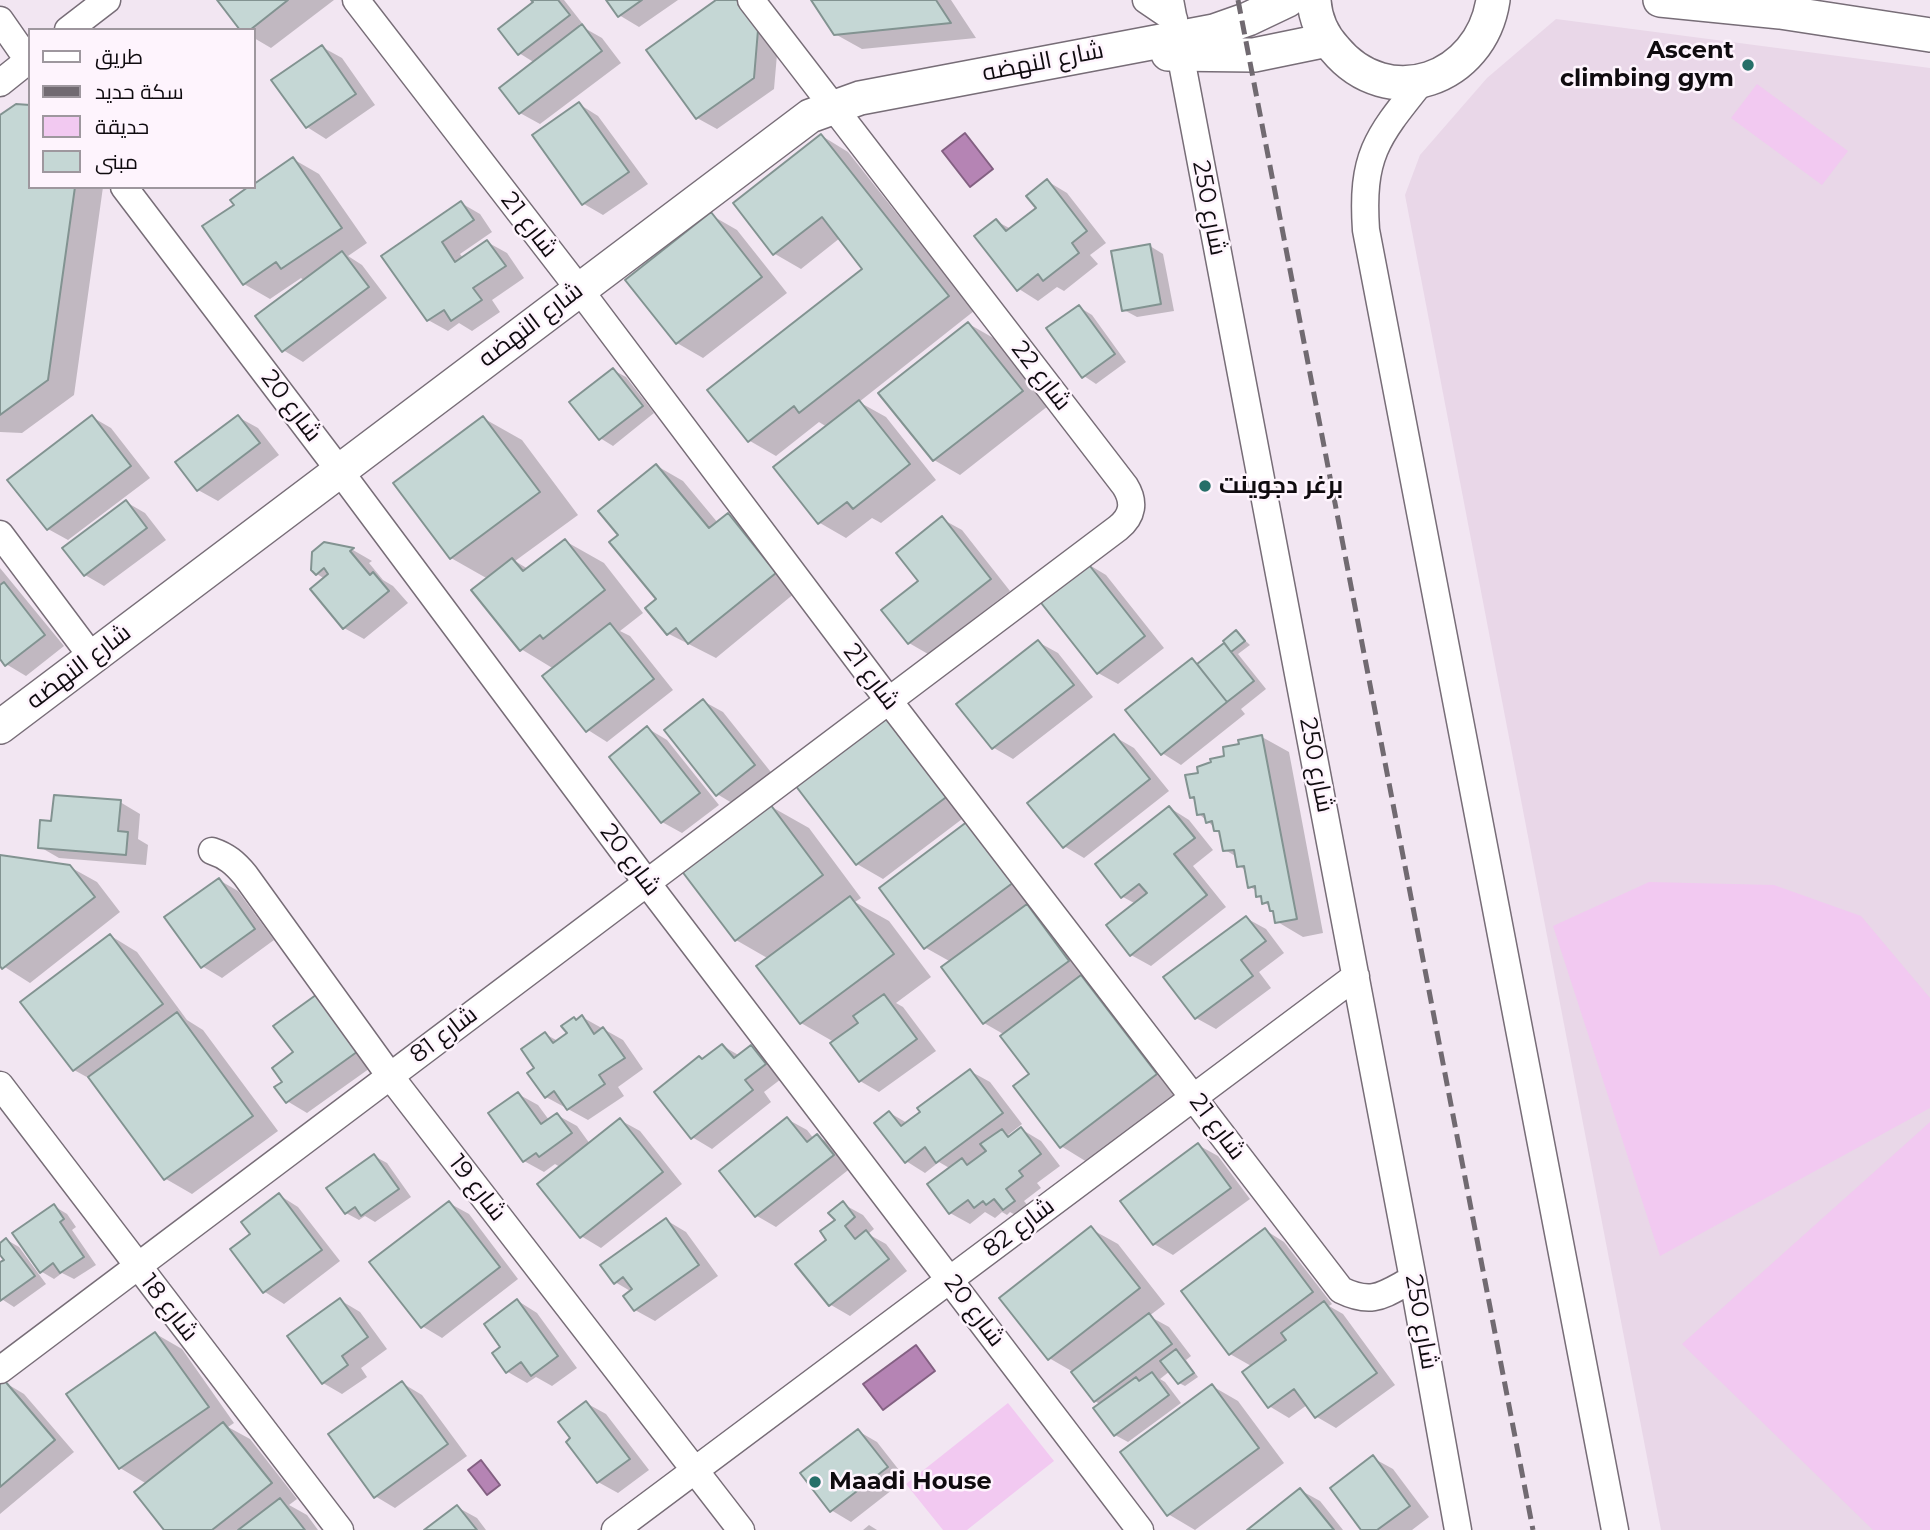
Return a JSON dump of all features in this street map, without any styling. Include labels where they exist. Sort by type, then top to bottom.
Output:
[{"type":"street","points":[[71,28],[107,0]]},
{"type":"street","name":"شارع 21","points":[[356,0],[1341,1290],[1358,1298],[1377,1297],[1413,1279]]},
{"type":"street","name":"شارع 22","points":[[751,0],[1125,486],[1132,501],[1129,516],[1124,523],[889,701]]},
{"type":"street","points":[[1146,0],[1175,29]]},
{"type":"street","name":"شارع النهضه","points":[[0,727],[810,117],[860,98],[1120,48],[1175,29],[1214,31],[1288,0]]},
{"type":"street","points":[[1314,0],[1319,23],[1327,40],[1345,61],[1368,76],[1395,82],[1422,81],[1452,69],[1475,48],[1485,32],[1493,0]]},
{"type":"street","points":[[1660,0],[1780,12],[1930,35]]},
{"type":"street","points":[[0,20],[28,60]]},
{"type":"street","name":"شارع النهضه","points":[[1175,29],[1254,55],[1327,40]]},
{"type":"street","name":"شارع 250","points":[[1175,29],[1413,1279],[1456,1529]]},
{"type":"street","points":[[0,83],[28,62]]},
{"type":"street","points":[[1422,81],[1388,124],[1367,167],[1363,197],[1366,230],[1615,1530]]},
{"type":"street","name":"شارع 20","points":[[126,189],[647,883],[1140,1530]]},
{"type":"street","points":[[0,534],[92,657]]},
{"type":"street","name":"شارع 81","points":[[0,1370],[889,701]]},
{"type":"street","name":"شارع 19","points":[[212,850],[225,856],[245,875],[390,1076],[741,1530]]},
{"type":"street","name":"شارع 82","points":[[615,1530],[1356,976]]},
{"type":"street","name":"شارع 18","points":[[0,1085],[340,1530]]},
{"type":"shaded area","points":[[1556,19],[1930,68],[1930,1530],[1661,1530],[1405,195],[1420,155],[1487,78]]},
{"type":"shaded area","points":[[965,133],[993,169],[970,187],[942,151]]},
{"type":"shaded area","points":[[916,1345],[935,1371],[883,1410],[863,1384]]},
{"type":"shaded area","points":[[481,1460],[500,1485],[487,1495],[468,1470]]},
{"type":"green space","points":[[1757,84],[1848,151],[1822,185],[1731,118]]},
{"type":"green space","points":[[1649,882],[1774,885],[1861,916],[1930,998],[1930,1108],[1660,1256],[1553,926]]},
{"type":"green space","points":[[1930,1122],[1930,1530],[1873,1530],[1682,1344]]},
{"type":"green space","points":[[1008,1403],[1054,1461],[967,1530],[943,1530],[906,1484]]},
{"type":"building","points":[[217,0],[288,0],[253,28],[238,28]]},
{"type":"building","points":[[531,0],[558,0],[570,15],[518,55],[498,29],[533,2]]},
{"type":"building","points":[[606,0],[642,0],[618,17]]},
{"type":"building","points":[[716,0],[737,0],[758,30],[754,78],[696,119],[646,50]]},
{"type":"building","points":[[811,0],[936,0],[951,23],[834,35]]},
{"type":"building","points":[[582,24],[602,51],[519,114],[499,88]]},
{"type":"building","points":[[322,45],[356,94],[306,128],[271,80]]},
{"type":"building","points":[[579,102],[629,172],[582,205],[532,135]]},
{"type":"building","points":[[16,104],[28,105],[28,189],[75,189],[48,380],[0,415],[0,115]]},
{"type":"building","points":[[821,134],[949,296],[799,413],[794,406],[748,442],[707,390],[862,269],[822,217],[773,255],[733,203]]},
{"type":"building","points":[[293,157],[342,228],[281,269],[276,262],[243,285],[202,226],[234,205],[230,200],[245,189],[256,189],[256,183]]},
{"type":"building","points":[[1047,179],[1087,231],[1072,243],[1079,253],[1043,281],[1038,274],[1017,291],[974,236],[996,219],[1006,231],[1036,208],[1026,196]]},
{"type":"building","points":[[461,201],[474,220],[442,242],[455,262],[487,240],[506,266],[473,288],[482,300],[451,321],[444,310],[427,321],[381,256]]},
{"type":"building","points":[[711,212],[762,277],[676,344],[625,280]]},
{"type":"building","points":[[1150,244],[1161,304],[1122,311],[1111,251]]},
{"type":"building","points":[[342,251],[369,287],[282,352],[255,316]]},
{"type":"building","points":[[1079,305],[1115,354],[1082,378],[1046,328]]},
{"type":"building","points":[[968,322],[1023,391],[933,461],[878,393]]},
{"type":"building","points":[[613,368],[643,406],[599,440],[569,402]]},
{"type":"building","points":[[859,400],[910,464],[853,509],[847,502],[818,524],[773,467]]},
{"type":"building","points":[[92,415],[131,466],[47,530],[7,480]]},
{"type":"building","points":[[238,415],[260,443],[197,491],[175,462]]},
{"type":"building","points":[[483,416],[540,492],[450,559],[393,483]]},
{"type":"building","points":[[656,464],[709,528],[728,513],[776,573],[688,644],[676,628],[667,635],[645,608],[656,599],[609,542],[618,535],[598,511]]},
{"type":"building","points":[[126,500],[147,528],[84,576],[62,548]]},
{"type":"building","points":[[942,516],[991,579],[908,644],[881,610],[918,581],[896,553]]},
{"type":"building","points":[[565,539],[605,590],[543,639],[540,635],[520,651],[471,590],[512,558],[523,571]]},
{"type":"building","points":[[324,542],[354,548],[350,551],[370,575],[373,572],[389,591],[343,629],[310,589],[328,574],[324,568],[316,575],[311,570],[312,552]]},
{"type":"building","points":[[1086,561],[1145,636],[1097,674],[1038,599]]},
{"type":"building","points":[[4,582],[45,635],[5,666],[0,659],[0,585]]},
{"type":"building","points":[[610,623],[654,679],[586,732],[542,676]]},
{"type":"building","points":[[1236,630],[1245,641],[1231,652],[1223,641]]},
{"type":"building","points":[[1038,640],[1074,685],[992,749],[956,704]]},
{"type":"building","points":[[1224,643],[1254,681],[1227,702],[1197,664]]},
{"type":"building","points":[[1192,658],[1227,702],[1161,755],[1125,710]]},
{"type":"building","points":[[703,699],[755,765],[716,796],[664,730]]},
{"type":"building","points":[[886,711],[949,795],[856,865],[792,781]]},
{"type":"building","points":[[647,726],[700,793],[661,823],[609,757]]},
{"type":"building","points":[[1114,734],[1150,779],[1063,848],[1027,803]]},
{"type":"building","points":[[1262,735],[1297,919],[1275,923],[1268,902],[1262,904],[1261,896],[1256,897],[1255,886],[1248,888],[1244,866],[1237,867],[1234,850],[1223,851],[1219,831],[1214,831],[1212,821],[1206,823],[1204,814],[1197,815],[1194,797],[1190,798],[1185,775],[1198,773],[1197,767],[1211,762],[1210,759],[1224,756],[1223,747],[1239,744],[1238,740]]},
{"type":"building","points":[[54,795],[121,800],[118,831],[128,832],[126,855],[38,848],[40,820],[51,821]]},
{"type":"building","points":[[770,804],[823,875],[735,941],[681,870]]},
{"type":"building","points":[[1169,806],[1195,838],[1174,854],[1207,895],[1130,956],[1106,925],[1147,893],[1139,884],[1121,898],[1095,864]]},
{"type":"building","points":[[968,821],[1014,882],[924,949],[879,888]]},
{"type":"building","points":[[0,855],[70,865],[95,897],[2,969],[0,966]]},
{"type":"building","points":[[219,878],[255,929],[201,968],[164,917]]},
{"type":"building","points":[[850,896],[894,954],[800,1024],[756,966]]},
{"type":"building","points":[[1027,904],[1069,961],[983,1024],[941,967]]},
{"type":"building","points":[[1246,916],[1266,941],[1241,960],[1253,976],[1195,1019],[1163,977]]},
{"type":"building","points":[[110,934],[163,1004],[73,1071],[20,1002]]},
{"type":"building","points":[[1081,975],[1157,1074],[1060,1148],[1013,1086],[1029,1074],[1000,1036]]},
{"type":"building","points":[[320,992],[361,1049],[286,1103],[274,1087],[282,1082],[272,1068],[293,1052],[273,1026]]},
{"type":"building","points":[[884,994],[917,1039],[859,1082],[830,1043],[858,1023],[853,1016]]},
{"type":"building","points":[[177,1012],[253,1116],[164,1180],[88,1077]]},
{"type":"building","points":[[582,1015],[594,1034],[603,1027],[625,1058],[599,1075],[605,1084],[567,1110],[554,1091],[545,1098],[527,1073],[534,1068],[521,1049],[545,1032],[553,1043],[567,1033],[561,1026]]},
{"type":"building","points":[[722,1044],[734,1058],[751,1045],[766,1064],[745,1080],[753,1090],[691,1139],[654,1092],[699,1056],[702,1059]]},
{"type":"building","points":[[970,1069],[1003,1113],[936,1163],[925,1147],[905,1163],[874,1123],[889,1111],[901,1126],[920,1112],[917,1108]]},
{"type":"building","points":[[518,1092],[541,1124],[557,1113],[572,1133],[539,1157],[536,1153],[523,1162],[488,1113]]},
{"type":"building","points":[[787,1117],[807,1142],[817,1134],[834,1155],[755,1217],[719,1171]]},
{"type":"building","points":[[620,1118],[663,1172],[580,1238],[537,1184]]},
{"type":"building","points":[[1021,1127],[1041,1154],[1019,1171],[1023,1176],[1006,1189],[1015,1201],[1003,1210],[994,1199],[986,1205],[983,1201],[974,1208],[968,1200],[949,1214],[927,1184],[962,1158],[967,1165],[986,1151],[980,1144],[1002,1129],[1008,1137]]},
{"type":"building","points":[[1198,1143],[1231,1188],[1153,1245],[1120,1201]]},
{"type":"building","points":[[374,1154],[399,1189],[361,1216],[355,1207],[345,1214],[326,1188]]},
{"type":"building","points":[[279,1193],[322,1250],[263,1293],[230,1249],[250,1234],[241,1222]]},
{"type":"building","points":[[449,1201],[500,1267],[421,1328],[369,1262]]},
{"type":"building","points":[[843,1201],[855,1217],[845,1226],[855,1239],[866,1230],[889,1259],[829,1306],[795,1264],[826,1240],[820,1231],[835,1220],[828,1213]]},
{"type":"building","points":[[54,1204],[64,1219],[60,1222],[84,1257],[60,1273],[53,1263],[40,1273],[12,1233]]},
{"type":"building","points":[[666,1218],[699,1265],[634,1311],[623,1296],[632,1289],[623,1277],[614,1284],[600,1265]]},
{"type":"building","points":[[1091,1226],[1140,1288],[1048,1360],[999,1298]]},
{"type":"building","points":[[1265,1228],[1313,1292],[1229,1355],[1181,1291]]},
{"type":"building","points":[[6,1238],[35,1276],[0,1301],[0,1262],[4,1260],[0,1255],[0,1243]]},
{"type":"building","points":[[340,1298],[368,1337],[342,1356],[348,1365],[322,1384],[287,1336]]},
{"type":"building","points":[[517,1299],[558,1356],[531,1376],[521,1362],[506,1373],[492,1353],[500,1347],[484,1324]]},
{"type":"building","points":[[1324,1301],[1377,1373],[1315,1418],[1294,1389],[1268,1408],[1242,1372],[1286,1340],[1281,1333]]},
{"type":"building","points":[[1149,1313],[1172,1344],[1094,1402],[1071,1372]]},
{"type":"building","points":[[155,1332],[209,1407],[119,1469],[66,1394]]},
{"type":"building","points":[[1176,1349],[1194,1373],[1178,1384],[1160,1361]]},
{"type":"building","points":[[1152,1372],[1169,1395],[1114,1436],[1093,1408],[1136,1377],[1139,1381]]},
{"type":"building","points":[[4,1380],[55,1440],[0,1487],[0,1383]]},
{"type":"building","points":[[402,1381],[448,1444],[374,1498],[328,1434]]},
{"type":"building","points":[[1212,1384],[1259,1448],[1167,1516],[1120,1452]]},
{"type":"building","points":[[586,1401],[630,1459],[597,1483],[566,1442],[570,1438],[558,1422]]},
{"type":"building","points":[[223,1422],[272,1483],[212,1530],[164,1530],[134,1492]]},
{"type":"building","points":[[858,1429],[888,1467],[830,1512],[800,1473]]},
{"type":"building","points":[[1373,1455],[1410,1506],[1377,1530],[1361,1530],[1330,1488]]},
{"type":"building","points":[[1300,1488],[1334,1530],[1247,1530]]},
{"type":"building","points":[[280,1498],[305,1530],[238,1530]]},
{"type":"building","points":[[457,1505],[477,1530],[424,1530]]},
{"type":"railway","points":[[1238,0],[1533,1530]]},
{"type":"place","name":"Ascent climbing gym","points":[[1748,65]]},
{"type":"place","name":"برغر دجوينت","points":[[1205,486]]},
{"type":"place","name":"Maadi House","points":[[815,1482]]}]
